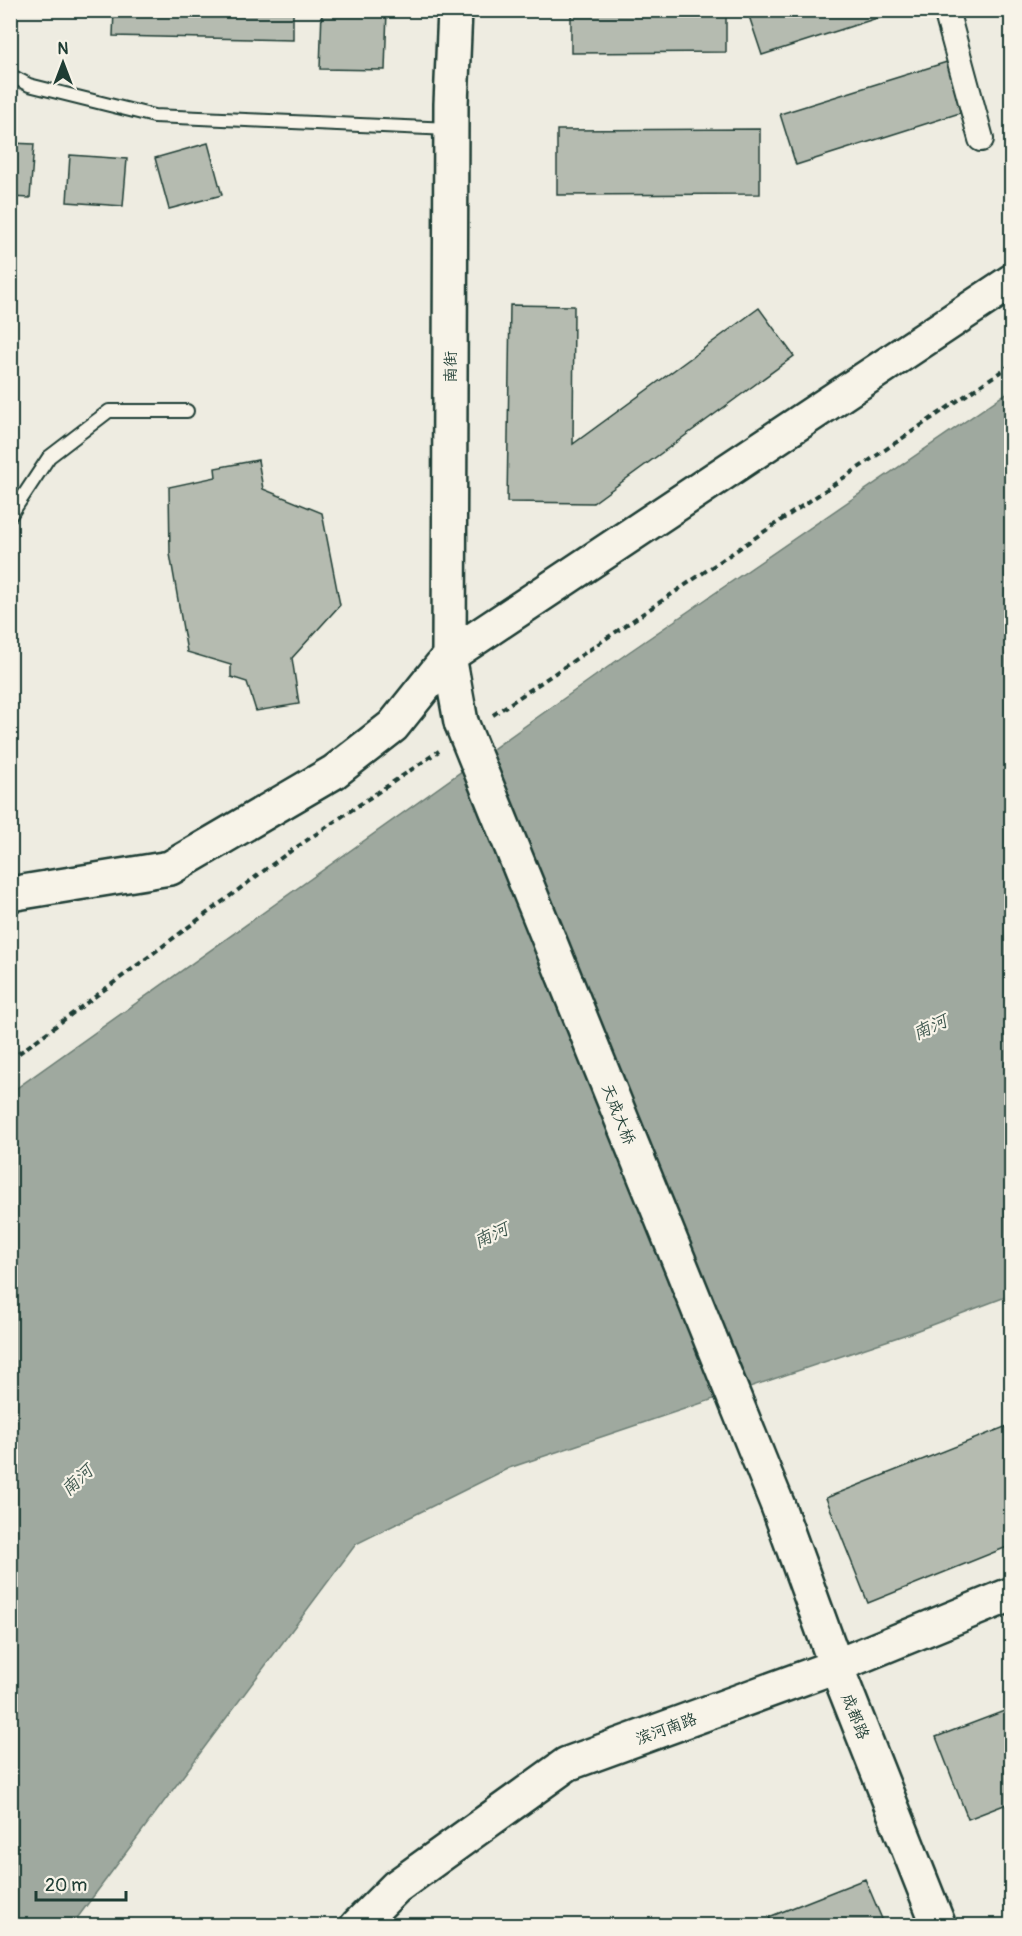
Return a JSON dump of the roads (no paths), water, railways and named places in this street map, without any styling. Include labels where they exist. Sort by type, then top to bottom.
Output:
[{"type":"main road","name":"南街","points":[[455,10],[451,129],[449,656],[476,719]]},
{"type":"main road","points":[[10,894],[170,867],[334,772],[393,726],[449,656],[1011,281]]},
{"type":"main road","name":"天成大桥","points":[[476,719],[778,1506]]},
{"type":"main road","name":"成都路","points":[[778,1506],[836,1666],[939,1926]]},
{"type":"main road","name":"滨河南路","points":[[357,1926],[396,1887],[567,1764],[836,1666],[1011,1594]]},
{"type":"street","points":[[946,10],[981,139]]},
{"type":"lane","points":[[10,75],[29,85],[154,116],[451,129]]},
{"type":"lane","points":[[10,516],[49,457],[109,411],[187,411]]},
{"type":"water","name":"南河","points":[[1011,390],[1011,1295],[910,1333],[509,1468],[356,1544],[72,1925],[11,1925],[10,1093],[629,652]]}]
